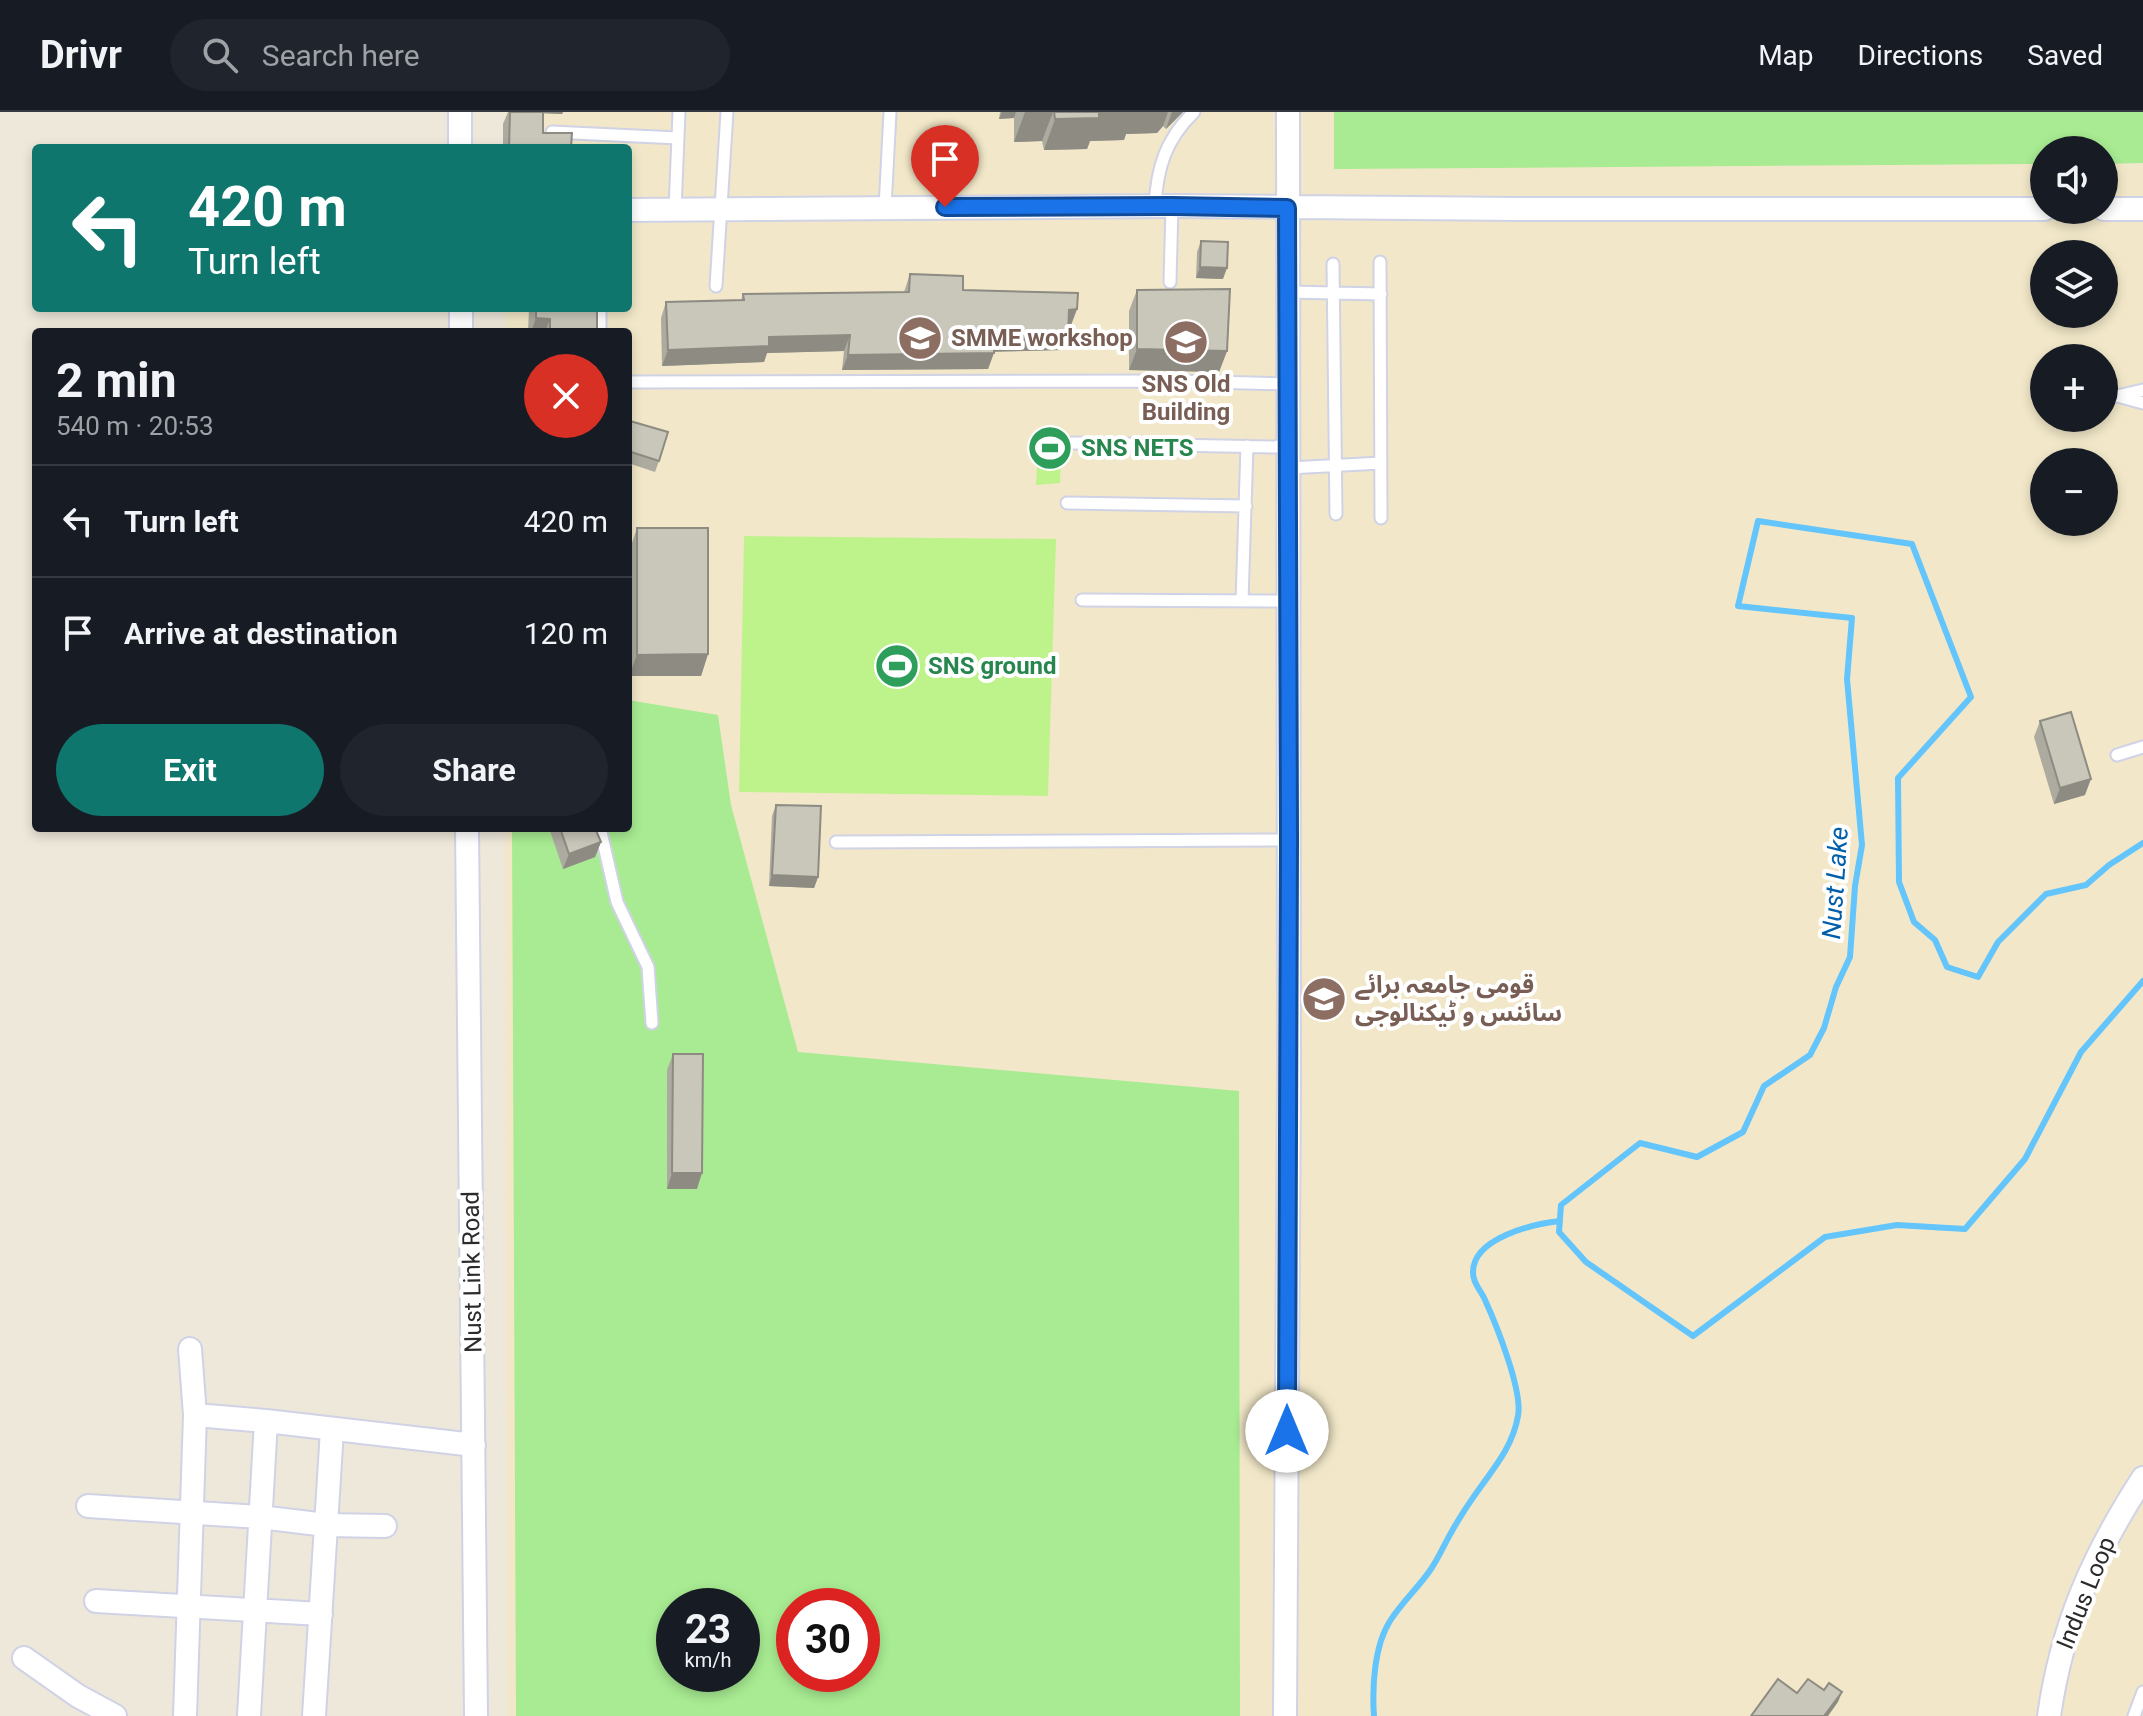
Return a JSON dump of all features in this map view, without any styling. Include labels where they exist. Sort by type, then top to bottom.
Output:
[{"type":"street","points":[[460,112],[460,144]]},
{"type":"street","points":[[1285,1716],[1288,112]]},
{"type":"street","points":[[632,210],[1163,206],[2030,209]]},
{"type":"street","points":[[2118,209],[2143,209]]},
{"type":"street","name":"Nust Link Road","points":[[467,832],[476,1716]]},
{"type":"street","points":[[185,1716],[195,1415],[190,1349]]},
{"type":"street","points":[[195,1415],[474,1445]]},
{"type":"street","points":[[249,1716],[266,1421]]},
{"type":"street","points":[[314,1716],[332,1430]]},
{"type":"street","name":"Indus Loop","points":[[2049,1716],[2054,1679],[2079,1598],[2119,1516],[2143,1478]]},
{"type":"street","points":[[88,1506],[260,1517],[326,1525],[385,1526]]},
{"type":"street","points":[[96,1601],[321,1614]]},
{"type":"street","points":[[24,1658],[78,1696],[115,1716]]},
{"type":"lane","points":[[675,210],[679,112]]},
{"type":"lane","points":[[716,286],[727,112]]},
{"type":"lane","points":[[885,208],[890,112]]},
{"type":"lane","points":[[1170,282],[1163,206],[1156,182],[1170,140],[1194,112]]},
{"type":"lane","points":[[552,132],[678,138]]},
{"type":"lane","points":[[1380,262],[1381,518]]},
{"type":"lane","points":[[1333,264],[1336,514]]},
{"type":"lane","points":[[1288,292],[1381,294]]},
{"type":"lane","points":[[632,382],[1174,381],[1286,384]]},
{"type":"lane","points":[[2118,396],[2143,390]]},
{"type":"lane","points":[[2118,396],[2143,403]]},
{"type":"lane","points":[[1072,443],[1275,447],[1288,443]]},
{"type":"lane","points":[[1242,601],[1247,446]]},
{"type":"lane","points":[[1289,468],[1381,463]]},
{"type":"lane","points":[[1067,503],[1246,506]]},
{"type":"lane","points":[[1082,600],[1289,601]]},
{"type":"lane","points":[[2117,755],[2143,747]]},
{"type":"lane","points":[[601,832],[617,902],[648,967],[652,1023]]},
{"type":"lane","points":[[836,842],[1289,840]]},
{"type":"lane","points":[[2134,1716],[2143,1692]]},
{"type":"shaded area","name":"قومی جامعہ برائے سائنس و ٹیکنالوجی","points":[[505,112],[2143,112],[2143,1716],[507,1716],[505,832],[632,832],[632,328],[505,328],[505,312],[632,312],[632,144],[505,144]]},
{"type":"green space","points":[[1334,112],[2143,112],[2143,163],[2118,164],[2118,136],[2030,136],[2030,164],[1334,169]]},
{"type":"green space","name":"SNS NETS","points":[[1039,430],[1062,431],[1060,483],[1036,485]]},
{"type":"green space","name":"SNS ground","points":[[744,536],[1056,539],[1048,796],[739,792]]},
{"type":"green space","points":[[632,701],[718,715],[731,805],[798,1052],[1239,1091],[1240,1716],[516,1716],[512,832],[632,832]]},
{"type":"building","points":[[510,112],[543,112],[543,133],[572,133],[571,144],[509,144]]},
{"type":"building","points":[[1054,112],[1099,112],[1099,118],[1055,119]]},
{"type":"building","points":[[1201,241],[1228,242],[1227,268],[1200,267]]},
{"type":"building","points":[[910,274],[963,276],[963,290],[1078,293],[1077,309],[1069,310],[1068,334],[995,336],[994,353],[848,355],[850,335],[769,337],[769,346],[668,350],[666,302],[744,300],[743,294],[909,292]]},
{"type":"building","points":[[1230,289],[1227,351],[1137,349],[1137,290]]},
{"type":"building","points":[[536,312],[597,312],[597,328],[550,328],[550,319],[536,318]]},
{"type":"building","points":[[632,422],[668,432],[659,461],[632,452]]},
{"type":"building","points":[[637,528],[708,528],[708,654],[637,655]]},
{"type":"building","points":[[2071,712],[2091,779],[2060,788],[2040,721]]},
{"type":"building","points":[[776,805],[821,806],[818,877],[772,875]]},
{"type":"building","points":[[561,832],[597,832],[601,842],[569,854]]},
{"type":"building","points":[[673,1054],[703,1054],[702,1173],[672,1173]]},
{"type":"building","points":[[1778,1679],[1797,1693],[1808,1679],[1824,1690],[1829,1683],[1842,1692],[1824,1716],[1751,1716]]},
{"type":"waterway","name":"Nust Lake","points":[[2143,843],[2109,865],[2086,885],[2046,894],[1998,942],[1978,977],[1947,967],[1935,940],[1914,922],[1899,882],[1898,778],[1971,697],[1912,544],[1758,521],[1738,606],[1852,618],[1847,679],[1862,845],[1855,886],[1850,957],[1836,987],[1824,1028],[1810,1055],[1764,1086],[1743,1132],[1697,1157],[1640,1143],[1561,1205],[1559,1232],[1586,1262],[1693,1336],[1825,1237],[1897,1225],[1965,1229],[2025,1159],[2081,1052],[2143,981]]},
{"type":"waterway","points":[[1374,1716],[1375,1667],[1385,1631],[1431,1569],[1463,1513],[1499,1461],[1513,1436],[1518,1416],[1508,1358],[1474,1280],[1475,1261],[1482,1251],[1506,1235],[1535,1225],[1560,1221]]},
{"type":"place","name":"SMME workshop","points":[[920,338]]},
{"type":"place","name":"SNS Old Building","points":[[1186,342]]},
{"type":"place","name":"SNS NETS","points":[[1050,448]]},
{"type":"place","name":"SNS ground","points":[[897,666]]},
{"type":"place","name":"قومی جامعہ برائے سائنس و ٹیکنالوجی","points":[[1324,999]]},
{"type":"route","points":[[945,207],[1287,208],[1287,1431]]}]
